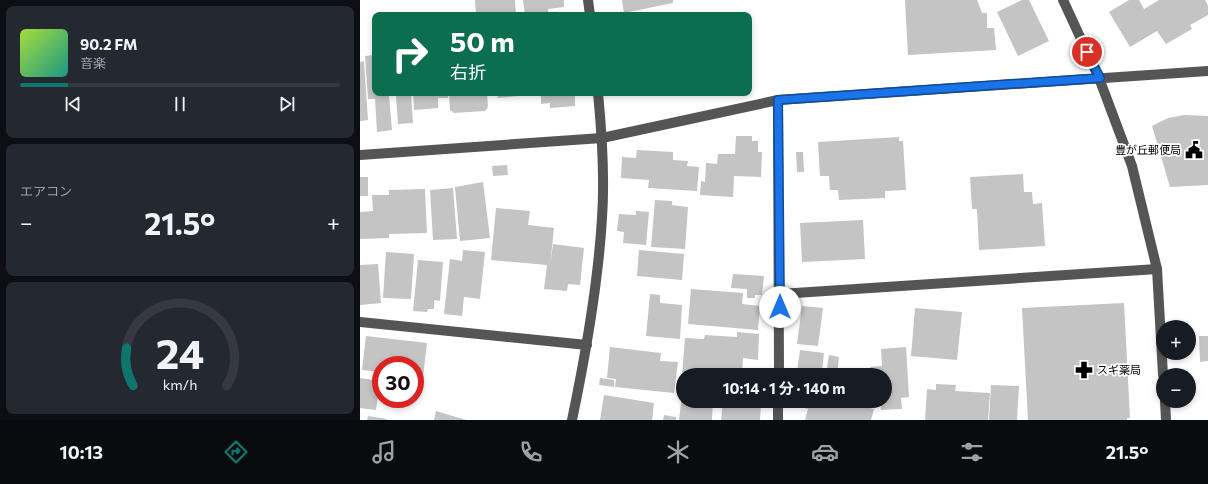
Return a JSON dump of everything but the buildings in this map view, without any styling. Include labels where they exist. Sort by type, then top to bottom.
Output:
[{"type":"street","points":[[588,0],[590,12]]},
{"type":"street","points":[[1063,0],[1100,78],[1132,166],[1157,269],[1163,368]]},
{"type":"street","points":[[360,156],[602,138],[778,100],[1208,71]]},
{"type":"street","points":[[572,420],[587,345],[596,285],[602,217],[602,138],[598,96]]},
{"type":"street","points":[[778,100],[780,294],[779,368]]},
{"type":"street","points":[[780,294],[1157,269]]},
{"type":"street","points":[[360,322],[587,345]]},
{"type":"street","points":[[778,408],[778,420]]},
{"type":"street","points":[[1165,408],[1166,420]]},
{"type":"place","name":"豊が丘郵便局","points":[[1194,150]]},
{"type":"place","name":"スギ薬局","points":[[1084,370]]},
{"type":"route","points":[[780,307],[778,100],[1100,78],[1087,52]]}]
